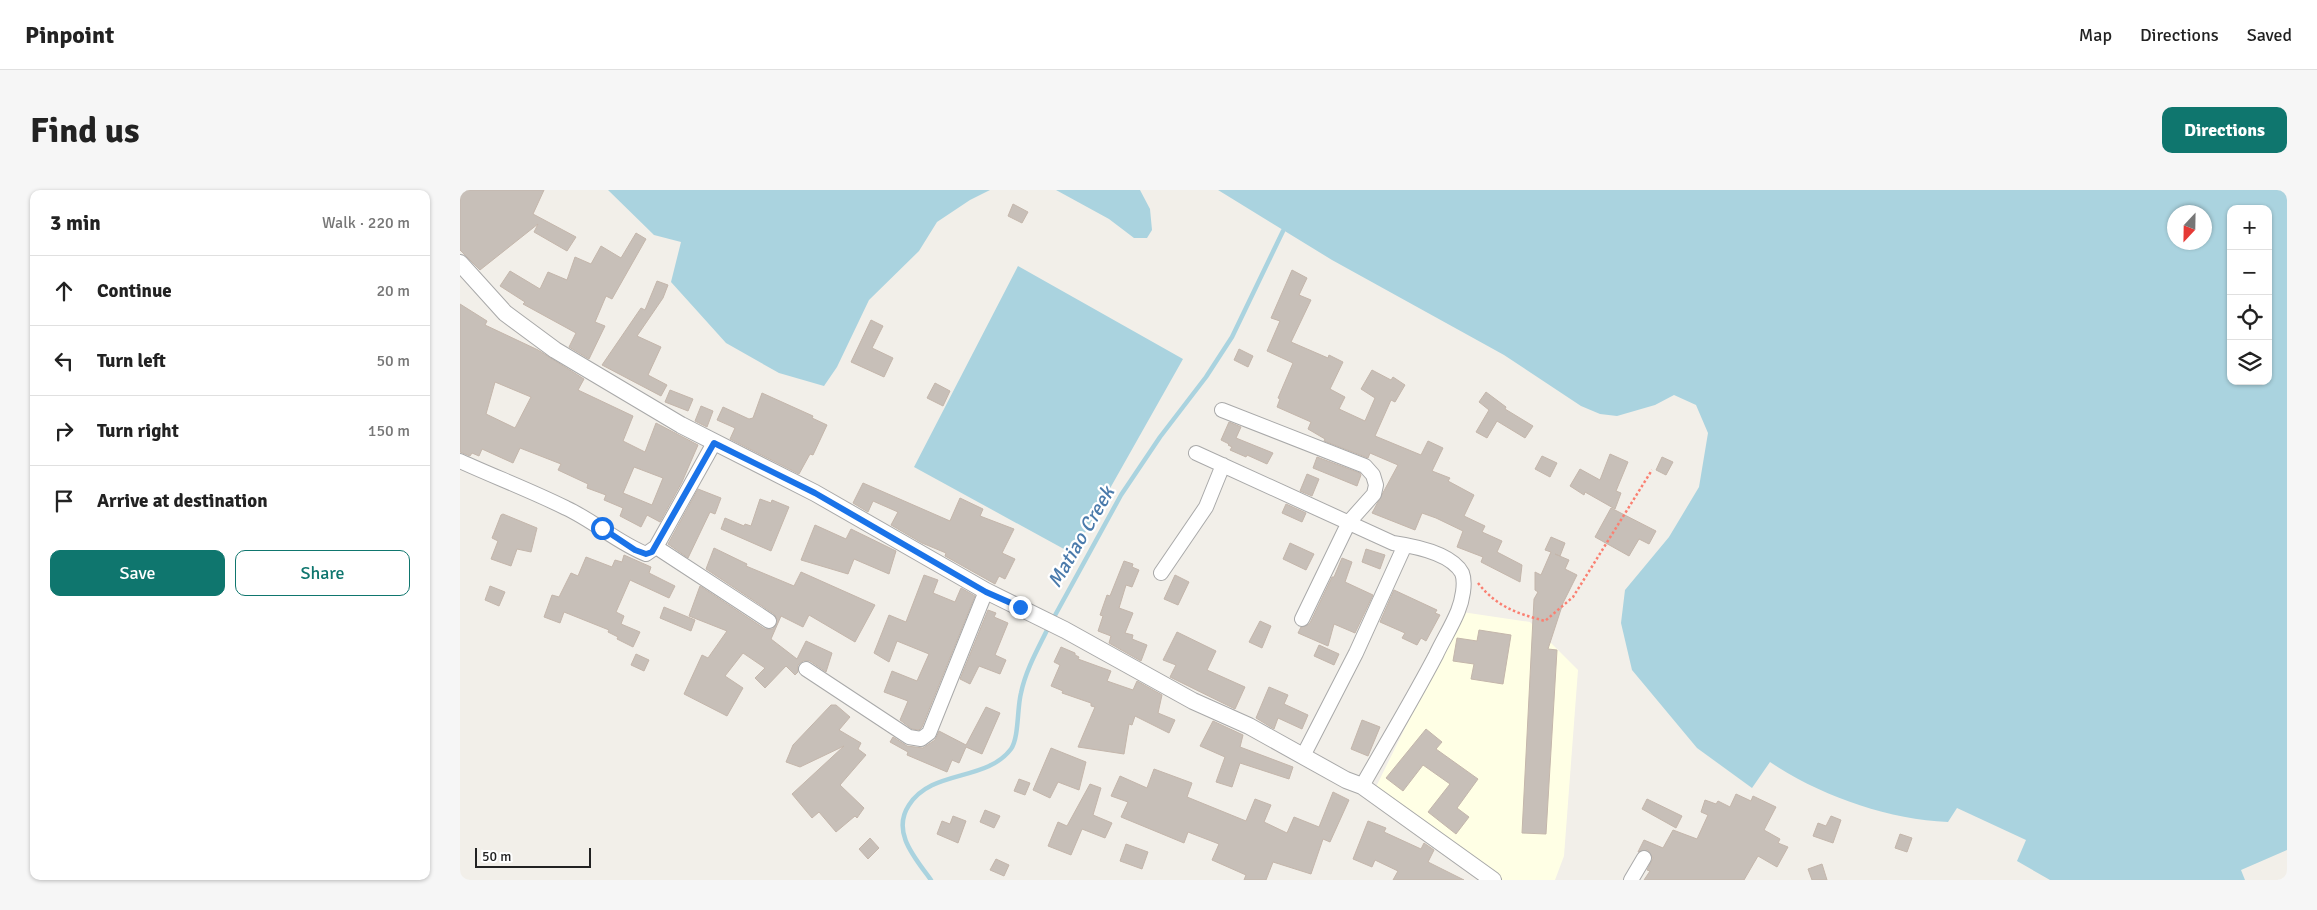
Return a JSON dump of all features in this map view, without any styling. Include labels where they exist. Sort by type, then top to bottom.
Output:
[{"type":"street","points":[[460,262],[504,314],[548,344],[714,443],[815,493],[986,592],[1066,630],[1193,701],[1249,726],[1346,780],[1362,786],[1493,880]]},
{"type":"street","points":[[1222,410],[1364,466],[1373,474],[1376,485],[1374,494],[1348,522],[1302,619]]},
{"type":"street","points":[[460,461],[567,508],[635,550],[646,554],[656,547],[714,443]]},
{"type":"street","points":[[1196,452],[1393,543],[1406,545],[1436,555],[1457,566],[1463,575],[1463,590],[1459,609],[1425,676],[1362,786]]},
{"type":"street","points":[[1160,573],[1206,507],[1223,464]]},
{"type":"street","points":[[1303,756],[1356,653],[1406,545]]},
{"type":"street","points":[[656,547],[769,621]]},
{"type":"street","points":[[806,669],[909,737],[921,739],[929,733],[986,592]]},
{"type":"street","points":[[1631,880],[1644,858]]},
{"type":"path","points":[[1473,576],[1490,598],[1517,614],[1545,621],[1573,598],[1652,470]]},
{"type":"shaded area","points":[[1462,612],[1530,622],[1578,670],[1564,856],[1555,880],[1490,880],[1373,793]]},
{"type":"water","points":[[608,190],[990,190],[970,200],[937,222],[919,251],[869,300],[837,367],[824,386],[779,373],[726,343],[671,282],[681,242],[654,235]]},
{"type":"water","points":[[1056,190],[1140,190],[1150,209],[1152,230],[1147,238],[1134,238],[1109,219]]},
{"type":"water","points":[[1218,190],[2287,190],[2287,850],[2241,870],[2245,880],[2050,880],[2017,861],[2026,840],[1957,808],[1948,822],[1925,820],[1878,811],[1833,795],[1770,762],[1752,788],[1697,748],[1632,670],[1621,623],[1625,590],[1669,537],[1699,487],[1708,433],[1696,405],[1674,395],[1655,405],[1617,416],[1600,414],[1581,406],[1504,355],[1332,260]]},
{"type":"water","points":[[1018,266],[1183,359],[1073,554],[914,467]]},
{"type":"building","points":[[460,190],[544,190],[533,214],[576,237],[567,251],[534,232],[538,224],[480,270],[460,250]]},
{"type":"building","points":[[1013,204],[1028,212],[1022,223],[1008,216]]},
{"type":"building","points":[[636,233],[646,239],[612,299],[606,296],[595,322],[605,326],[589,359],[569,347],[576,333],[523,304],[525,302],[500,286],[510,271],[540,289],[548,272],[567,280],[575,257],[591,264],[601,246],[621,258]]},
{"type":"building","points":[[1292,270],[1307,278],[1299,295],[1311,300],[1291,342],[1328,358],[1329,355],[1343,362],[1330,389],[1345,397],[1339,409],[1365,421],[1375,398],[1361,389],[1372,370],[1391,380],[1393,377],[1405,385],[1395,402],[1391,400],[1375,436],[1421,455],[1428,441],[1443,448],[1432,471],[1450,478],[1448,481],[1474,495],[1464,516],[1485,526],[1482,532],[1502,541],[1497,552],[1522,565],[1520,582],[1481,562],[1483,557],[1457,547],[1463,531],[1436,518],[1422,513],[1415,530],[1372,513],[1398,465],[1370,453],[1368,458],[1324,441],[1325,439],[1308,429],[1311,422],[1277,407],[1280,399],[1278,398],[1293,363],[1267,351],[1280,321],[1271,318]]},
{"type":"building","points":[[657,281],[668,285],[663,298],[637,336],[661,347],[648,375],[667,385],[661,396],[602,365],[641,308],[645,310]]},
{"type":"building","points":[[460,304],[487,321],[485,325],[538,350],[584,379],[578,390],[633,416],[623,441],[645,452],[656,423],[698,445],[682,482],[660,522],[647,515],[641,527],[620,516],[623,508],[604,500],[606,495],[587,488],[588,484],[558,470],[561,464],[520,448],[513,463],[482,449],[479,456],[472,453],[470,456],[460,452]],"holes":[[[495,382],[531,397],[515,428],[486,414]],[[634,467],[663,478],[652,505],[623,493]]]},
{"type":"building","points":[[871,320],[883,326],[872,348],[893,358],[884,377],[851,362]]},
{"type":"building","points":[[1239,349],[1253,356],[1248,367],[1234,360]]},
{"type":"building","points":[[935,383],[950,391],[943,406],[927,398]]},
{"type":"building","points":[[670,390],[693,399],[688,411],[665,402]]},
{"type":"building","points":[[1486,392],[1506,407],[1505,409],[1533,426],[1525,438],[1497,421],[1487,438],[1476,432],[1489,410],[1479,402]]},
{"type":"building","points":[[762,393],[813,416],[812,418],[827,425],[813,455],[810,454],[799,474],[730,439],[735,428],[717,420],[723,407],[749,419],[753,418]]},
{"type":"building","points":[[701,406],[713,411],[707,427],[695,421]]},
{"type":"building","points":[[1229,422],[1241,427],[1236,438],[1273,453],[1267,464],[1230,450],[1232,447],[1221,440]]},
{"type":"building","points":[[1610,454],[1628,462],[1616,491],[1621,493],[1615,509],[1585,492],[1584,495],[1570,486],[1580,469],[1600,480]]},
{"type":"building","points":[[1542,456],[1557,463],[1550,477],[1535,469]]},
{"type":"building","points":[[1317,457],[1360,473],[1357,486],[1313,468]]},
{"type":"building","points":[[1662,457],[1673,462],[1666,475],[1656,470]]},
{"type":"building","points":[[1307,474],[1319,479],[1312,496],[1300,491]]},
{"type":"building","points":[[863,483],[950,521],[960,498],[983,509],[980,516],[1014,529],[1002,553],[1015,559],[1005,579],[999,576],[995,584],[945,556],[946,553],[922,543],[891,525],[898,512],[873,501],[868,512],[853,503]]},
{"type":"building","points":[[698,489],[721,498],[715,514],[710,512],[688,558],[668,544]]},
{"type":"building","points":[[760,499],[771,503],[772,500],[789,507],[771,551],[721,529],[725,518],[744,526],[745,524],[751,526]]},
{"type":"building","points":[[1286,504],[1306,513],[1302,522],[1282,513]]},
{"type":"building","points":[[1611,508],[1656,531],[1649,544],[1639,539],[1629,556],[1595,537]]},
{"type":"building","points":[[503,514],[537,528],[531,552],[517,549],[511,566],[491,559],[498,541],[492,538]]},
{"type":"building","points":[[815,525],[846,539],[851,529],[896,551],[889,574],[854,559],[848,574],[801,560]]},
{"type":"building","points":[[1551,537],[1565,543],[1560,556],[1555,554],[1569,560],[1565,569],[1577,575],[1563,603],[1548,649],[1557,650],[1546,834],[1522,833],[1534,599],[1538,592],[1535,590],[1535,572],[1541,575],[1551,552],[1545,550]]},
{"type":"building","points":[[1290,543],[1314,554],[1306,570],[1283,559]]},
{"type":"building","points":[[714,548],[747,564],[746,566],[794,586],[801,572],[875,605],[855,642],[809,615],[803,627],[781,616],[771,639],[797,659],[806,641],[832,653],[826,672],[810,661],[803,661],[798,665],[798,672],[795,675],[786,666],[765,688],[755,678],[765,668],[743,653],[725,676],[743,688],[727,716],[684,694],[702,655],[708,658],[727,631],[689,616],[700,586],[765,629],[773,629],[778,621],[774,614],[706,569]]},
{"type":"building","points":[[1366,549],[1385,555],[1380,569],[1362,562]]},
{"type":"building","points":[[624,555],[651,567],[649,573],[675,586],[669,598],[630,580],[616,612],[624,616],[621,624],[640,632],[633,647],[617,639],[618,637],[608,632],[609,630],[564,612],[560,623],[544,617],[552,595],[559,597],[571,573],[578,576],[586,557],[612,567],[615,560],[622,562]]},
{"type":"building","points":[[1342,558],[1352,562],[1345,582],[1373,595],[1355,633],[1334,624],[1328,646],[1298,633],[1301,627],[1310,623]]},
{"type":"building","points":[[1124,561],[1133,564],[1132,567],[1139,570],[1132,587],[1126,585],[1119,608],[1133,613],[1125,633],[1133,635],[1132,639],[1147,645],[1141,661],[1109,643],[1111,636],[1098,631],[1103,616],[1100,615],[1107,595],[1110,596]]},
{"type":"building","points":[[924,575],[938,580],[933,593],[955,602],[961,588],[975,596],[922,727],[919,730],[912,729],[900,720],[908,701],[884,692],[892,671],[917,681],[929,654],[897,641],[889,662],[874,653],[889,615],[906,622]]},
{"type":"building","points":[[1175,575],[1189,582],[1178,605],[1164,599]]},
{"type":"building","points":[[490,586],[505,592],[499,606],[485,600]]},
{"type":"building","points":[[1394,590],[1437,610],[1435,613],[1440,615],[1426,641],[1421,638],[1417,645],[1402,638],[1405,633],[1380,622]]},
{"type":"building","points":[[664,607],[695,620],[691,631],[660,618]]},
{"type":"building","points":[[988,610],[996,613],[994,617],[1008,623],[995,655],[1006,660],[1000,674],[979,666],[970,684],[960,679]]},
{"type":"building","points":[[1260,621],[1271,626],[1262,648],[1249,642]]},
{"type":"building","points":[[1479,630],[1511,635],[1503,684],[1471,679],[1474,664],[1453,661],[1457,638],[1477,641]]},
{"type":"building","points":[[1177,632],[1216,651],[1207,670],[1245,687],[1235,709],[1170,677],[1176,665],[1163,660]]},
{"type":"building","points":[[1319,645],[1339,654],[1334,665],[1314,656]]},
{"type":"building","points":[[1061,647],[1075,653],[1079,657],[1078,659],[1111,671],[1107,681],[1133,690],[1137,681],[1162,695],[1158,713],[1175,720],[1169,733],[1135,716],[1132,725],[1129,724],[1124,754],[1078,747],[1095,707],[1091,706],[1091,703],[1062,693],[1063,691],[1051,686],[1060,665],[1054,662]]},
{"type":"building","points":[[636,654],[649,660],[644,671],[631,665]]},
{"type":"building","points":[[1269,687],[1288,695],[1284,704],[1308,715],[1302,729],[1278,718],[1274,729],[1256,718]]},
{"type":"building","points":[[831,705],[836,705],[850,717],[839,730],[861,743],[858,749],[866,755],[840,785],[864,808],[857,818],[855,816],[836,832],[819,812],[812,818],[792,794],[844,746],[800,767],[786,762],[793,745]]},
{"type":"building","points":[[986,707],[1000,713],[982,754],[966,747],[959,763],[952,760],[947,772],[907,755],[908,752],[890,742],[893,737],[907,746],[923,748],[935,740],[939,731],[966,745]]},
{"type":"building","points":[[1362,720],[1380,727],[1368,756],[1351,749]]},
{"type":"building","points":[[1213,721],[1243,735],[1240,747],[1293,767],[1289,779],[1240,763],[1232,787],[1216,782],[1225,757],[1200,746]]},
{"type":"building","points":[[1426,729],[1442,742],[1436,749],[1478,779],[1457,808],[1469,817],[1456,834],[1428,812],[1450,784],[1423,765],[1403,791],[1386,778]]},
{"type":"building","points":[[1051,748],[1086,762],[1079,790],[1058,782],[1050,798],[1033,790]]},
{"type":"building","points":[[1154,769],[1192,783],[1187,797],[1246,821],[1255,799],[1271,805],[1264,822],[1287,833],[1294,817],[1319,827],[1333,792],[1349,800],[1330,842],[1323,839],[1311,874],[1273,862],[1266,880],[1244,880],[1246,875],[1212,860],[1219,844],[1188,832],[1184,843],[1121,817],[1128,802],[1111,796],[1120,776],[1147,788]]},
{"type":"building","points":[[1019,779],[1030,783],[1025,795],[1014,791]]},
{"type":"building","points":[[1090,784],[1101,788],[1093,815],[1112,823],[1105,838],[1082,829],[1071,855],[1048,846],[1058,822],[1067,826]]},
{"type":"building","points":[[1736,794],[1751,801],[1753,796],[1776,807],[1764,830],[1780,839],[1778,843],[1788,847],[1777,867],[1758,856],[1744,880],[1644,880],[1650,871],[1647,870],[1653,858],[1648,850],[1638,852],[1644,840],[1663,848],[1673,830],[1697,839],[1708,815],[1701,812],[1705,800],[1716,804],[1718,801],[1730,807]]},
{"type":"building","points":[[1647,799],[1682,816],[1676,828],[1642,809]]},
{"type":"building","points":[[985,810],[1000,816],[994,828],[980,822]]},
{"type":"building","points":[[953,816],[966,821],[958,843],[937,834],[942,821],[950,824]]},
{"type":"building","points":[[1831,816],[1841,820],[1833,843],[1813,836],[1818,823],[1826,826]]},
{"type":"building","points":[[1368,821],[1386,828],[1384,832],[1421,849],[1424,843],[1434,850],[1428,862],[1464,880],[1393,880],[1398,871],[1375,860],[1372,867],[1353,859]]},
{"type":"building","points":[[1900,834],[1912,838],[1907,852],[1895,848]]},
{"type":"building","points":[[870,838],[879,848],[868,859],[859,849]]},
{"type":"building","points":[[1126,844],[1148,852],[1142,869],[1120,861]]},
{"type":"building","points":[[996,859],[1009,865],[1004,876],[990,870]]},
{"type":"building","points":[[1822,864],[1827,880],[1812,880],[1808,869]]},
{"type":"waterway","name":"Matiao Creek","points":[[1053,619],[1121,495],[1160,437],[1206,377],[1232,337],[1283,231]]},
{"type":"waterway","name":"Matiao Creek","points":[[931,880],[907,844],[904,835],[904,815],[909,805],[919,794],[931,786],[988,767],[1011,749],[1017,730],[1023,684],[1033,658],[1049,626]]},
{"type":"route","points":[[602,528],[635,550],[646,554],[652,552],[714,443],[815,493],[889,534],[986,592],[1020,607]]}]
